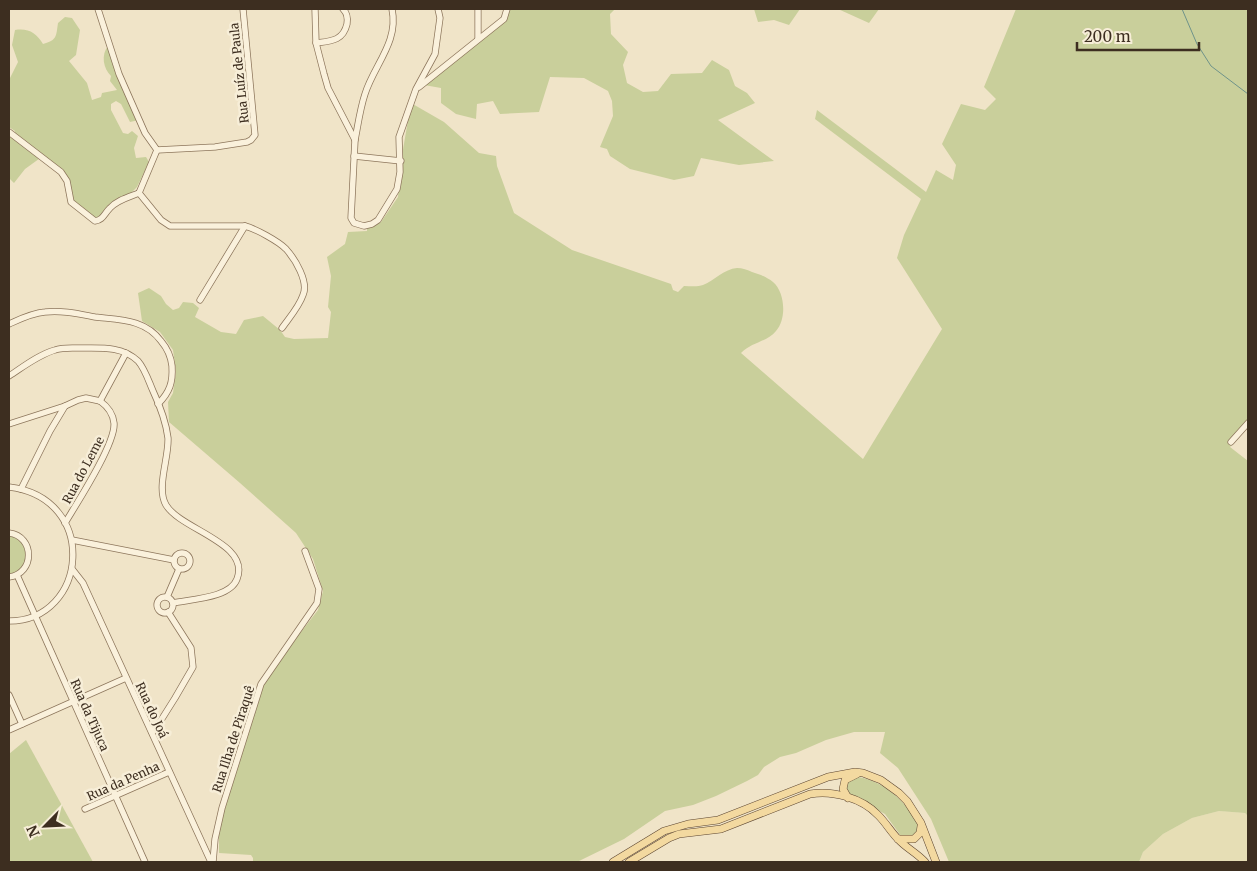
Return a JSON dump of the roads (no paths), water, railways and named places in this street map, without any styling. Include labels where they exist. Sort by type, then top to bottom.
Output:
[{"type":"main road","points":[[613,862],[670,828],[718,820],[828,777],[846,772],[863,773],[881,780],[899,793],[907,801],[921,823],[936,862]]},
{"type":"main road","points":[[848,798],[843,789],[845,780],[848,777],[863,773]]},
{"type":"main road","points":[[629,862],[668,838],[690,832],[721,829],[810,794],[829,792],[868,806],[878,814],[898,839],[924,862]]},
{"type":"main road","points":[[898,839],[911,840],[918,836],[921,823]]},
{"type":"street","points":[[9,132],[61,172],[68,181],[71,202],[94,220],[103,218],[110,208],[118,202],[139,193],[157,150],[146,133],[119,74],[98,9]]},
{"type":"street","name":"Rua Luíz de Paula","points":[[157,150],[215,147],[247,142],[255,135],[243,9]]},
{"type":"street","points":[[314,9],[316,43],[328,88],[355,140]]},
{"type":"street","points":[[316,43],[341,37],[346,30],[348,19],[343,9]]},
{"type":"street","points":[[392,9],[394,20],[391,39],[371,77],[364,96],[355,140],[352,218],[354,223],[364,226],[378,220],[397,189],[401,161],[399,137],[416,89],[434,54],[440,18],[438,9]]},
{"type":"street","points":[[478,9],[478,39]]},
{"type":"street","points":[[416,89],[504,19],[507,9]]},
{"type":"street","points":[[429,64],[433,70],[438,72]]},
{"type":"street","points":[[354,156],[401,161]]},
{"type":"street","points":[[139,193],[161,220],[170,226],[245,226],[254,228],[286,249],[302,276],[305,285],[304,295],[282,328]]},
{"type":"street","points":[[200,300],[245,226]]},
{"type":"street","points":[[9,324],[34,314],[58,311],[126,320],[146,326],[158,336],[166,347],[172,361],[171,388],[158,404]]},
{"type":"street","points":[[9,376],[48,352],[63,348],[109,348],[126,353],[141,365],[166,426],[168,440],[163,495],[166,505],[175,516],[230,550],[238,560],[238,578],[232,588],[225,592],[173,603]]},
{"type":"street","points":[[9,424],[78,400],[86,398],[100,401],[126,353]]},
{"type":"street","name":"Rua do Leme","points":[[65,523],[105,452],[114,432],[112,415],[100,401]]},
{"type":"street","points":[[21,489],[65,406]]},
{"type":"street","points":[[49,411],[57,420]]},
{"type":"street","points":[[1232,442],[1248,423]]},
{"type":"street","points":[[9,487],[35,493],[56,508],[72,540],[73,560],[72,569],[64,590],[55,601],[35,615],[9,621]]},
{"type":"street","points":[[9,533],[20,537],[29,549],[30,556],[24,570],[17,575],[9,577]]},
{"type":"street","points":[[72,540],[174,560]]},
{"type":"street","name":"Rua Ilha de Piraquê","points":[[212,862],[222,808],[261,684],[317,603],[319,589],[305,551]]},
{"type":"street","points":[[184,553],[190,561],[184,569],[179,569],[176,567],[174,560],[178,554],[184,553]]},
{"type":"street","name":"Rua do Joá","points":[[72,569],[83,583],[212,862]]},
{"type":"street","points":[[167,597],[179,569]]},
{"type":"street","name":"Rua da Tijuca","points":[[17,575],[145,862]]},
{"type":"street","points":[[167,597],[162,597],[157,604],[160,611],[168,612]]},
{"type":"street","points":[[167,597],[173,603]]},
{"type":"street","points":[[168,612],[171,610],[173,603]]},
{"type":"street","points":[[152,732],[193,667],[191,648],[168,612]]},
{"type":"street","points":[[9,730],[126,678]]},
{"type":"street","points":[[9,696],[22,724]]},
{"type":"street","name":"Rua da Penha","points":[[85,809],[169,772]]},
{"type":"street","points":[[202,843],[215,839]]},
{"type":"waterway","points":[[1182,9],[1197,44],[1211,66],[1248,94]]}]
